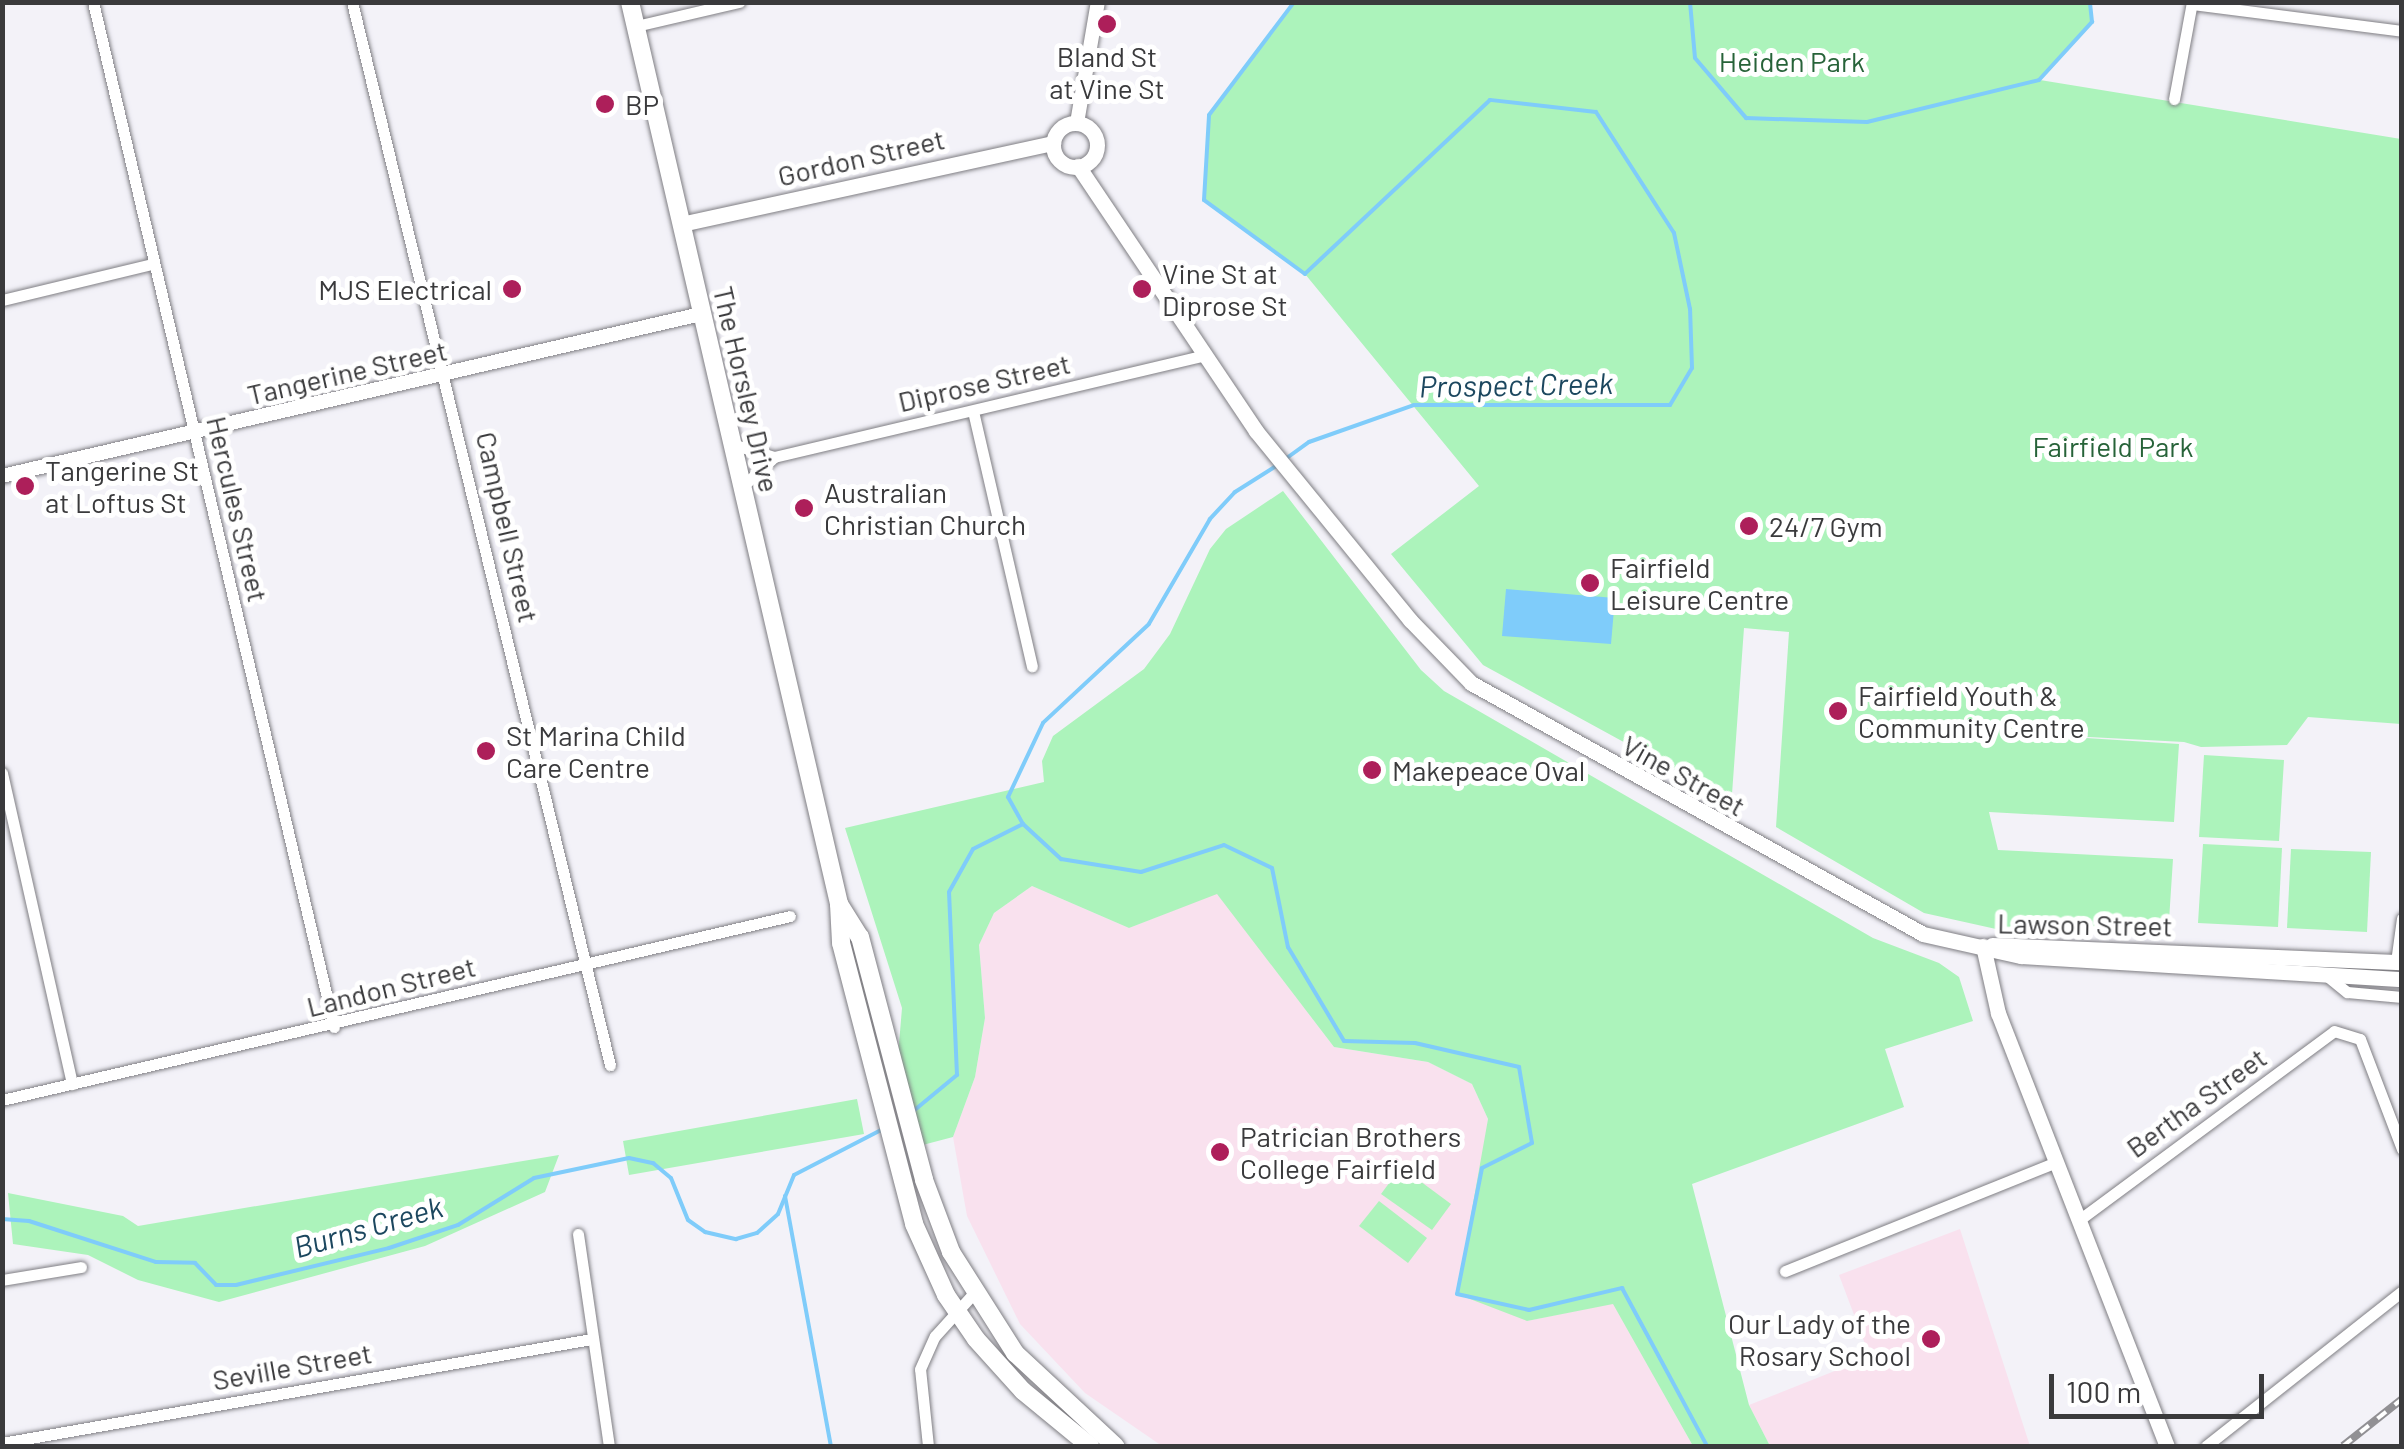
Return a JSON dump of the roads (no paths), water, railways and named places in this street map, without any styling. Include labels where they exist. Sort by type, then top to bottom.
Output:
[{"type":"main road","name":"The Horsley Drive","points":[[630,2],[839,904],[841,942],[918,1236],[957,1312],[1023,1391],[1090,1446]]},
{"type":"main road","points":[[1077,123],[1094,134],[1097,148],[1078,166],[1060,160],[1053,143],[1058,130],[1077,123]]},
{"type":"main road","name":"Gordon Street","points":[[681,224],[1053,143]]},
{"type":"main road","name":"Vine Street","points":[[1078,166],[1256,431],[1305,494],[1471,684],[1894,922],[1983,946]]},
{"type":"main road","name":"The Horsley Drive","points":[[839,904],[860,936],[934,1211],[973,1294],[1046,1387],[1115,1446]]},
{"type":"main road","name":"Lawson Street","points":[[1983,946],[2022,942],[2398,962]]},
{"type":"main road","points":[[1983,946],[1998,1013],[2166,1446]]},
{"type":"main road","name":"Lawson Street","points":[[1983,946],[2021,956],[2402,979]]},
{"type":"street","name":"Hercules Street","points":[[94,2],[152,264],[334,1027]]},
{"type":"street","name":"Campbell Street","points":[[352,2],[434,358],[444,375],[581,965],[610,1065]]},
{"type":"street","points":[[636,26],[739,2]]},
{"type":"street","points":[[1077,123],[1098,2]]},
{"type":"street","points":[[2174,99],[2192,3],[2402,31]]},
{"type":"street","points":[[2,300],[152,264]]},
{"type":"street","name":"Tangerine Street","points":[[2,476],[701,314]]},
{"type":"street","name":"Diprose Street","points":[[742,488],[774,458],[1206,355]]},
{"type":"street","points":[[973,411],[1032,666]]},
{"type":"street","points":[[732,444],[774,458]]},
{"type":"street","points":[[2,773],[72,1084]]},
{"type":"street","name":"Landon Street","points":[[2,1100],[334,1027],[790,916]]},
{"type":"street","points":[[2398,962],[2402,918]]},
{"type":"street","name":"Lawson Street","points":[[2324,974],[2347,992],[2402,997]]},
{"type":"street","name":"Bertha Street","points":[[2079,1220],[2334,1031],[2344,1030],[2360,1040],[2402,1149]]},
{"type":"street","points":[[1784,1271],[2056,1162]]},
{"type":"street","points":[[578,1234],[609,1446]]},
{"type":"street","points":[[2,1280],[80,1266]]},
{"type":"street","points":[[2206,1446],[2402,1291]]},
{"type":"street","points":[[928,1446],[920,1369],[926,1351],[973,1294]]},
{"type":"street","name":"Seville Street","points":[[2,1443],[592,1339]]},
{"type":"water","points":[[1506,589],[1615,598],[1611,644],[1502,636]]},
{"type":"waterway","name":"Prospect Creek","points":[[1284,460],[1309,442],[1414,405],[1670,405],[1692,368],[1690,309],[1674,233],[1596,112],[1490,100],[1305,274],[1204,200],[1209,115],[1294,2]]},
{"type":"waterway","name":"Prospect Creek","points":[[1690,2],[1695,58],[1746,118],[1867,122],[2039,80],[2092,22],[2090,2]]},
{"type":"waterway","name":"Prospect Creek","points":[[1276,466],[1235,492],[1210,519],[1149,624],[1043,723],[1008,797],[1023,824],[1061,859],[1141,872],[1224,845],[1272,868],[1288,947],[1344,1041],[1415,1043],[1519,1067],[1532,1143],[1482,1168],[1457,1294],[1529,1310],[1622,1288],[1707,1446]]},
{"type":"waterway","name":"Burns Creek","points":[[911,1113],[957,1075],[949,892],[973,849],[1023,824]]},
{"type":"waterway","name":"Burns Creek","points":[[2,1219],[29,1221],[156,1262],[195,1263],[216,1285],[236,1285],[389,1248],[458,1225],[534,1178],[629,1158],[653,1163],[671,1178],[688,1220],[705,1232],[736,1239],[757,1233],[778,1214],[794,1175],[881,1130]]},
{"type":"waterway","points":[[785,1196],[831,1446]]},
{"type":"railway","points":[[2343,1446],[2402,1399]]},
{"type":"place","name":"Bland St at Vine St","points":[[1107,24]]},
{"type":"place","name":"BP","points":[[605,104]]},
{"type":"place","name":"MJS Electrical","points":[[512,289]]},
{"type":"place","name":"Vine St at Diprose St","points":[[1142,289]]},
{"type":"place","name":"Tangerine St at Loftus St","points":[[25,486]]},
{"type":"place","name":"Australian Christian Church","points":[[804,508]]},
{"type":"place","name":"24/7 Gym","points":[[1749,526]]},
{"type":"place","name":"Fairfield Leisure Centre","points":[[1590,583]]},
{"type":"place","name":"Fairfield Youth & Community Centre","points":[[1838,711]]},
{"type":"place","name":"St Marina Child Care Centre","points":[[486,751]]},
{"type":"place","name":"Makepeace Oval","points":[[1372,770]]},
{"type":"place","name":"Patrician Brothers College Fairfield","points":[[1220,1152]]},
{"type":"place","name":"Our Lady of the Rosary School","points":[[1931,1339]]},
{"type":"park label","name":"Heiden Park","points":[[1792,61]]},
{"type":"park label","name":"Fairfield Park","points":[[2113,446]]}]
